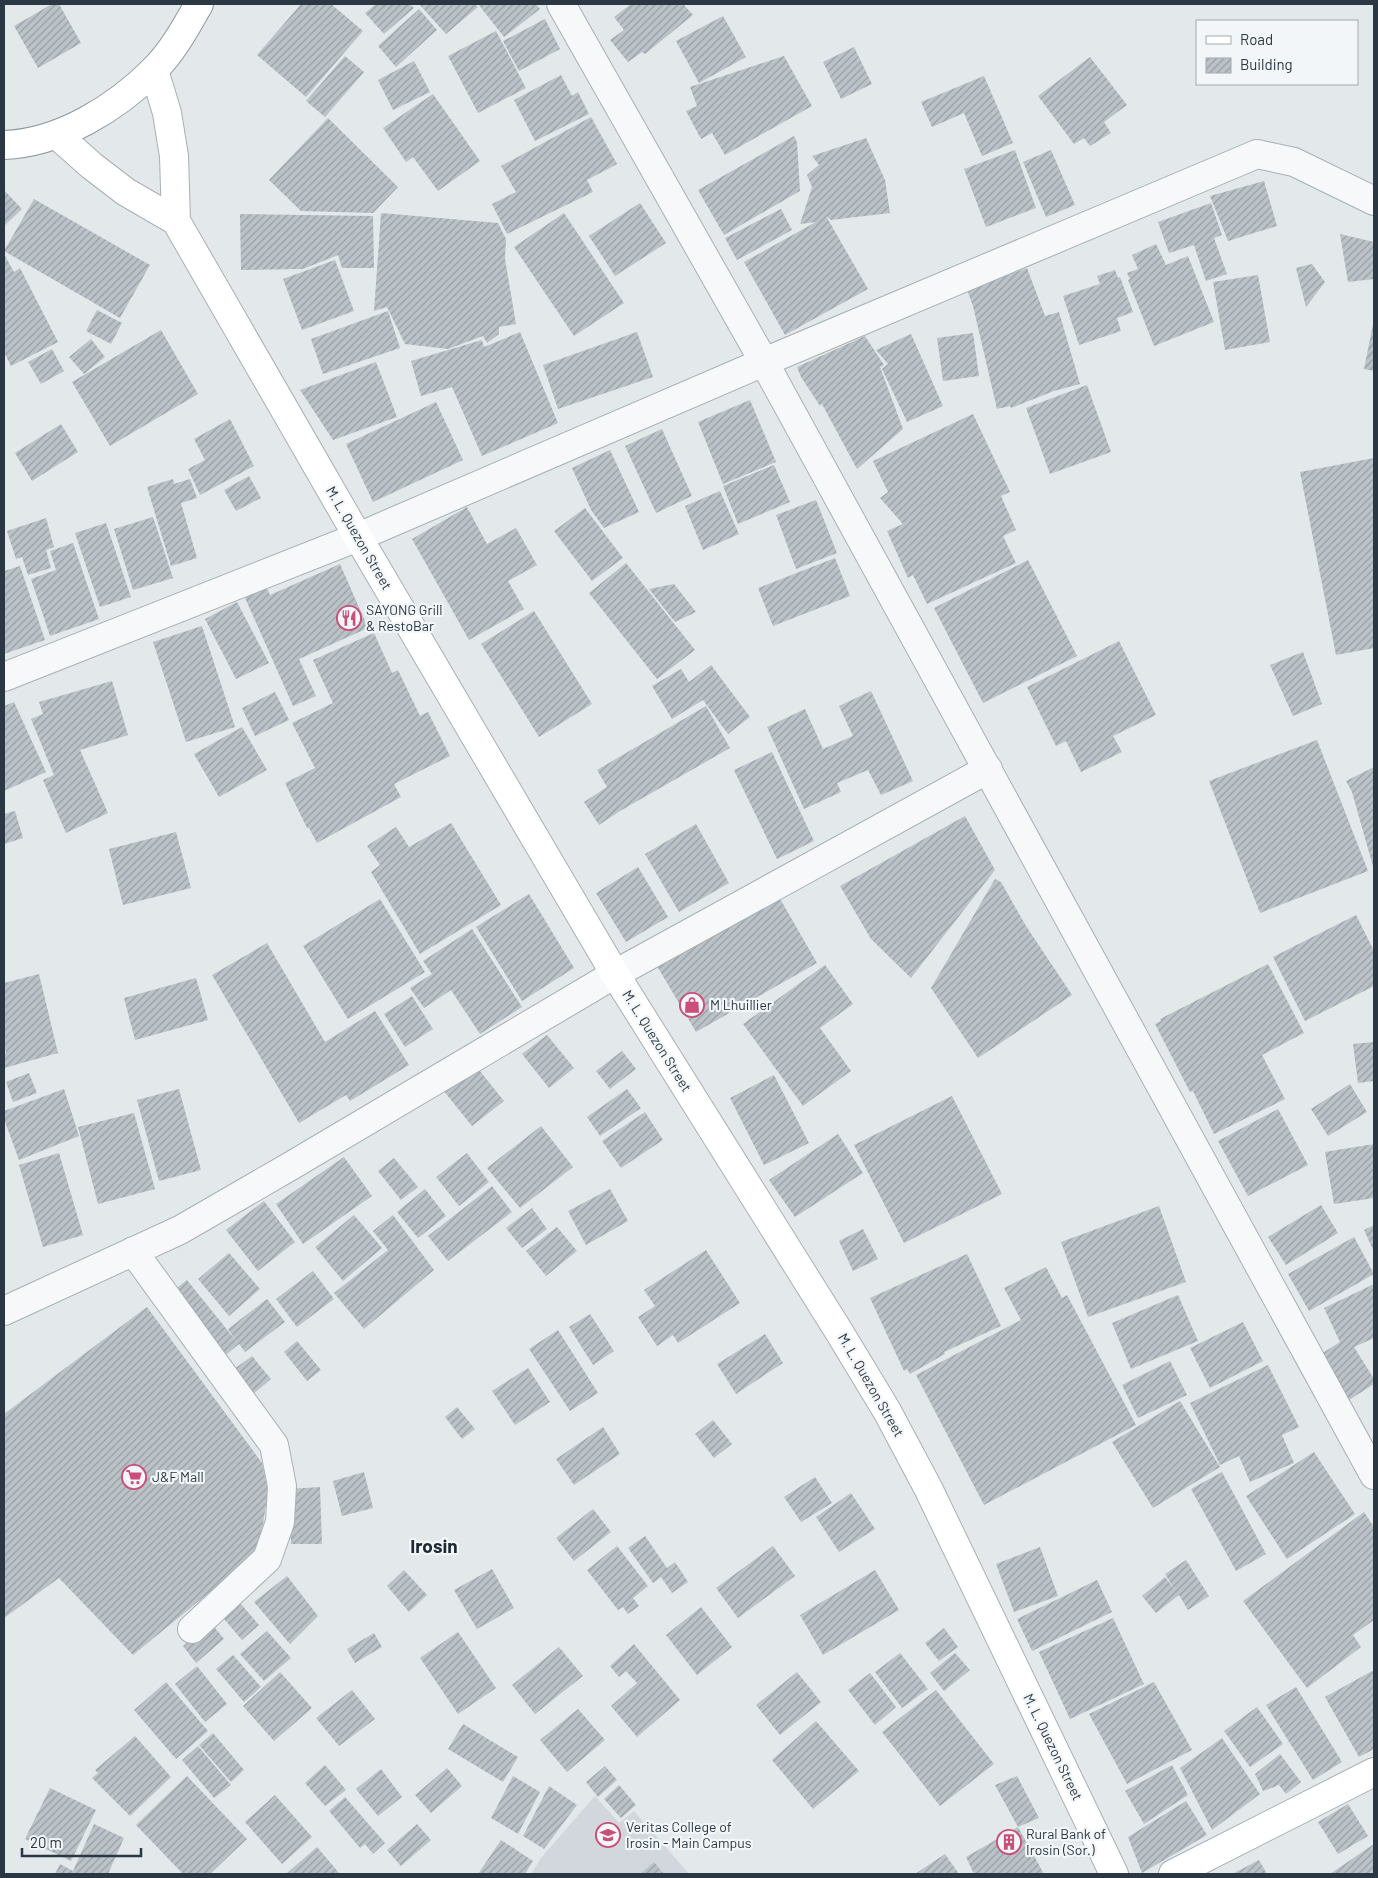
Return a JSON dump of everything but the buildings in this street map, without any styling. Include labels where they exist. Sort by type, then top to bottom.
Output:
[{"type":"main road","points":[[6,146],[57,134],[92,117],[131,90],[154,70],[178,40],[199,4]]},
{"type":"main road","name":"M. L. Quezon Street","points":[[154,70],[167,113],[174,156],[176,221],[358,537],[614,974],[887,1411],[928,1488],[1114,1874]]},
{"type":"main road","name":"M. L. Quezon Street","points":[[57,134],[92,166],[126,192],[176,221]]},
{"type":"main road","points":[[1173,1874],[1374,1772]]},
{"type":"street","points":[[561,4],[764,362],[1374,1475]]},
{"type":"street","points":[[4,677],[358,537],[764,362],[1257,154],[1294,162],[1374,201]]},
{"type":"street","points":[[4,1311],[180,1230],[614,974],[988,769]]},
{"type":"street","points":[[133,1251],[274,1445],[282,1486],[280,1522],[267,1559],[192,1628]]},
{"type":"shaded area","name":"Veritas College of Irosin - Main Campus","points":[[595,1796],[619,1823],[634,1811],[689,1874],[531,1874],[541,1858]]},
{"type":"place","name":"SAYONG Grill & RestoBar","points":[[349,618]]},
{"type":"place","name":"M Lhuillier","points":[[692,1005]]},
{"type":"place","name":"J&F Mall","points":[[134,1477]]},
{"type":"place","name":"Veritas College of Irosin - Main Campus","points":[[608,1835]]},
{"type":"place","name":"Rural Bank of Irosin (Sor.)","points":[[1009,1842]]},
{"type":"district","name":"Irosin","points":[[434,1546]]}]
